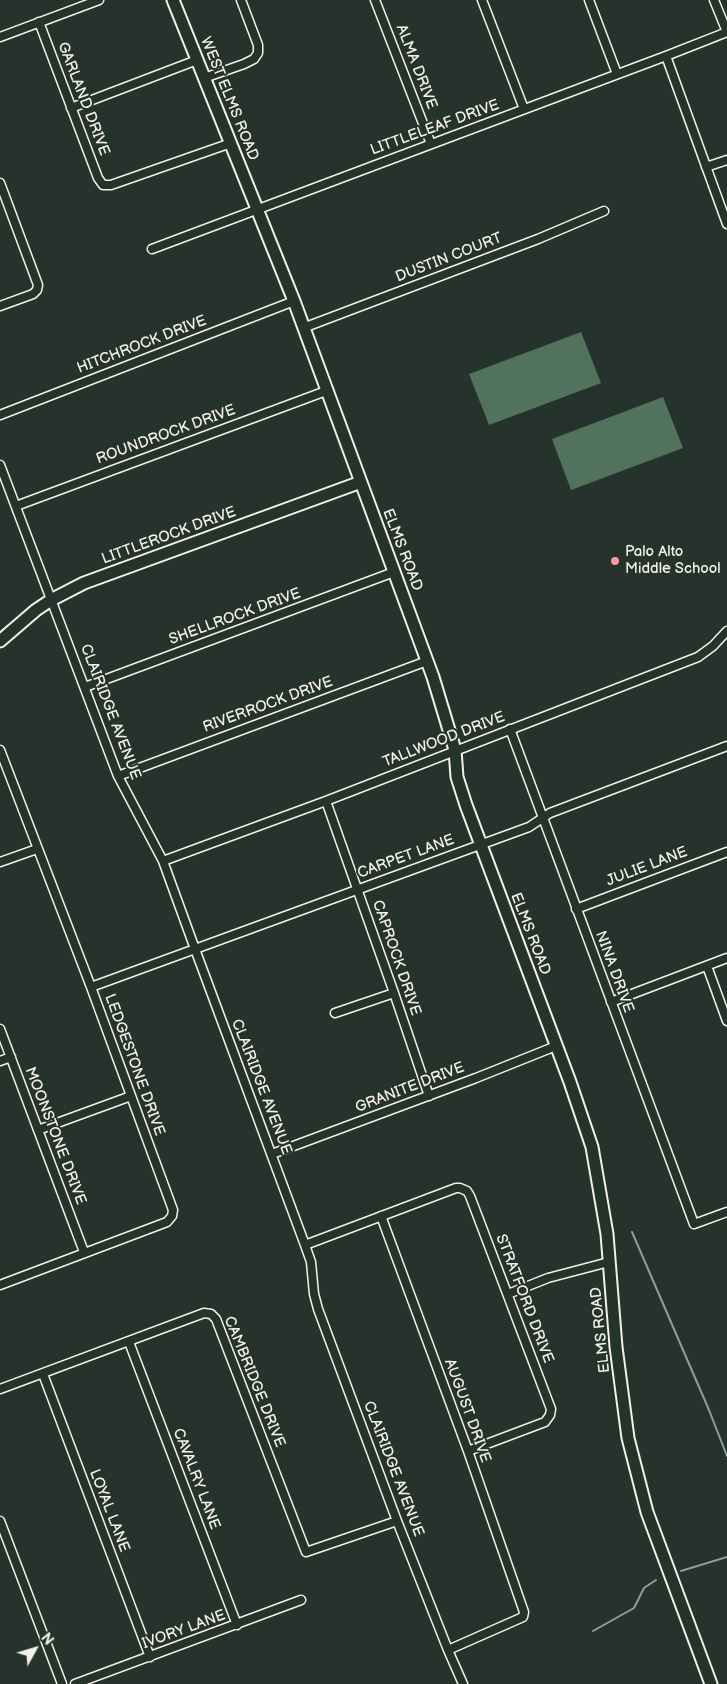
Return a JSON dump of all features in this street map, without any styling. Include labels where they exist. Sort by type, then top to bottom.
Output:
[{"type":"main road","name":"WEST ELMS ROAD","points":[[173,0],[258,209]]},
{"type":"main road","name":"ELMS ROAD","points":[[258,209],[294,301],[427,661],[455,750],[457,777],[480,845],[592,1147],[607,1234],[616,1347],[628,1438],[648,1512],[711,1684]]},
{"type":"main road","name":"LITTLEROCK DRIVE","points":[[0,641],[21,622],[51,600],[84,583],[361,482]]},
{"type":"street","points":[[0,37],[99,0]]},
{"type":"street","points":[[204,78],[249,62],[258,53],[258,45],[241,0]]},
{"type":"street","name":"ALMA DRIVE","points":[[375,0],[431,144]]},
{"type":"street","points":[[482,0],[524,109]]},
{"type":"street","points":[[589,0],[617,74]]},
{"type":"street","points":[[714,0],[727,32]]},
{"type":"street","name":"GARLAND DRIVE","points":[[39,22],[98,178],[103,185],[111,185],[231,143]]},
{"type":"street","name":"LITTLELEAF DRIVE","points":[[152,250],[727,32]]},
{"type":"street","points":[[666,56],[727,224]]},
{"type":"street","points":[[71,108],[197,60]]},
{"type":"street","points":[[706,168],[727,160]]},
{"type":"street","points":[[0,183],[38,285],[37,290],[32,294],[0,306]]},
{"type":"street","name":"DUSTIN COURT","points":[[303,328],[538,239],[604,211]]},
{"type":"street","name":"HITCHROCK DRIVE","points":[[0,415],[294,301]]},
{"type":"street","name":"ROUNDROCK DRIVE","points":[[16,506],[326,391]]},
{"type":"street","points":[[0,465],[16,506]]},
{"type":"street","name":"CLAIRIDGE AVENUE","points":[[16,506],[118,776],[163,861],[305,1245],[318,1308],[397,1521],[463,1684]]},
{"type":"street","name":"SHELLROCK DRIVE","points":[[85,687],[394,572]]},
{"type":"street","name":"TALLWOOD DRIVE","points":[[163,861],[326,801],[698,657],[713,646],[727,631]]},
{"type":"street","name":"RIVERROCK DRIVE","points":[[118,776],[427,661]]},
{"type":"street","name":"NINA DRIVE","points":[[510,729],[694,1224],[727,1212]]},
{"type":"street","name":"CARPET LANE","points":[[91,987],[480,845],[529,826],[550,813],[727,746]]},
{"type":"street","name":"LEDGESTONE DRIVE","points":[[0,750],[91,987],[173,1210],[172,1216],[167,1222],[0,1285]]},
{"type":"street","name":"CAPROCK DRIVE","points":[[326,801],[429,1096]]},
{"type":"street","points":[[0,862],[37,849]]},
{"type":"street","name":"JULIE LANE","points":[[576,909],[727,852]]},
{"type":"street","points":[[611,1002],[727,958]]},
{"type":"street","points":[[707,966],[727,1022]]},
{"type":"street","points":[[334,1013],[394,993]]},
{"type":"street","name":"MOONSTONE DRIVE","points":[[0,1028],[84,1252]]},
{"type":"street","name":"GRANITE DRIVE","points":[[272,1154],[429,1096],[556,1046]]},
{"type":"street","points":[[0,1061],[11,1057]]},
{"type":"street","points":[[38,1130],[131,1096]]},
{"type":"street","name":"STRATFORD DRIVE","points":[[382,1216],[456,1188],[465,1190],[470,1196],[551,1409],[545,1422],[468,1451]]},
{"type":"street","points":[[305,1245],[382,1216]]},
{"type":"street","name":"AUGUST DRIVE","points":[[382,1216],[468,1451],[524,1615],[448,1650]]},
{"type":"street","points":[[508,1294],[548,1278],[609,1262]]},
{"type":"street","name":"CAMBRIDGE DRIVE","points":[[0,1389],[204,1313],[211,1314],[216,1319],[306,1552],[397,1521]]},
{"type":"street","name":"CAVALRY LANE","points":[[129,1342],[236,1625]]},
{"type":"street","name":"LOYAL LANE","points":[[43,1374],[150,1657]]},
{"type":"street","points":[[0,1521],[62,1684]]},
{"type":"street","name":"IVORY LANE","points":[[75,1684],[301,1600]]},
{"type":"green space","points":[[581,332],[601,383],[489,425],[469,374]]},
{"type":"green space","points":[[663,397],[683,448],[571,490],[552,439]]},
{"type":"waterway","points":[[632,1232],[727,1456]]},
{"type":"waterway","points":[[681,1571],[727,1557]]},
{"type":"waterway","points":[[593,1631],[634,1608],[644,1588],[656,1580]]},
{"type":"place","name":"Palo Alto Middle School","points":[[615,561]]}]
